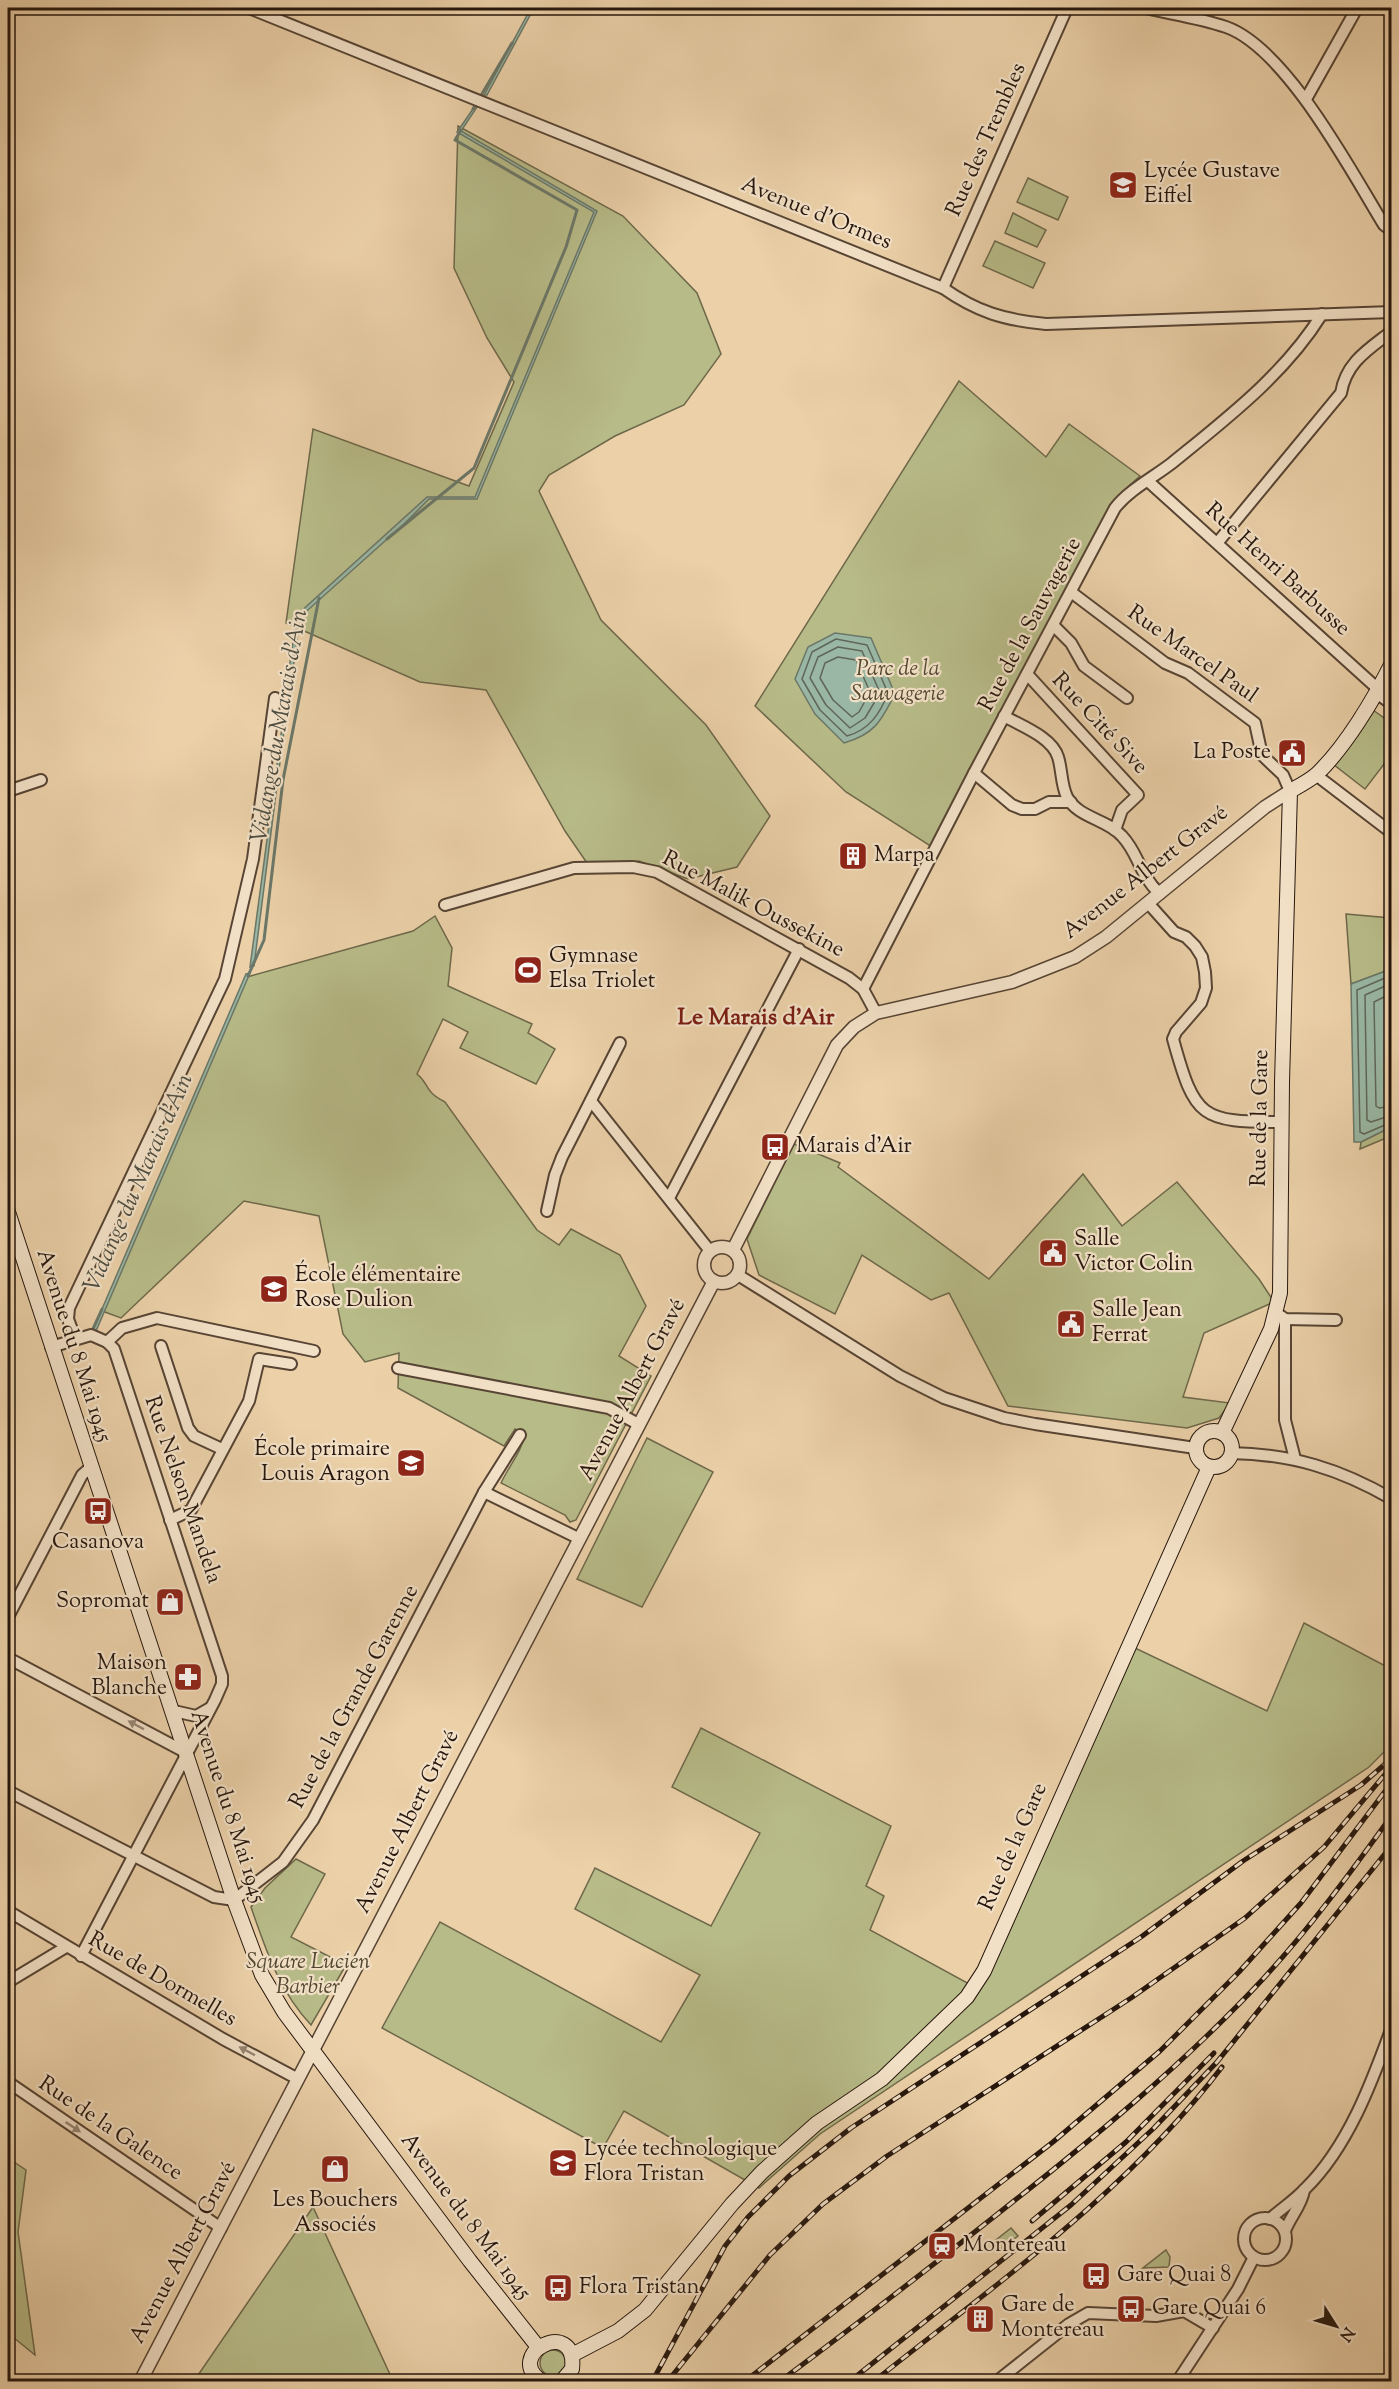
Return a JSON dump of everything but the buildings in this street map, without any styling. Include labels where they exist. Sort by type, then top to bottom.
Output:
[{"type":"main road","points":[[1290,791],[1316,775],[1377,691],[1392,663]]},
{"type":"main road","name":"Rue de la Gare","points":[[1222,1433],[1281,1316],[1282,1122],[1290,791]]},
{"type":"main road","name":"Avenue du 8 Mai 1945","points":[[8,1212],[51,1347],[188,1753],[234,1900],[262,1975],[313,2051],[538,2347]]},
{"type":"main road","points":[[1215,1431],[1222,1433],[1230,1442],[1231,1453],[1220,1466],[1209,1467],[1201,1463],[1195,1448],[1202,1436],[1215,1431]]},
{"type":"main road","name":"Rue de la Gare","points":[[572,2355],[618,2331],[645,2310],[732,2204],[762,2172],[817,2123],[882,2079],[967,1997],[984,1971],[1209,1467]]},
{"type":"main road","points":[[543,2382],[533,2373],[531,2359],[538,2347],[544,2343],[557,2342],[572,2355],[572,2369],[564,2381]]},
{"type":"street","name":"Avenue d'Ormes","points":[[249,8],[943,288],[969,306],[1014,321],[1046,324],[1392,312]]},
{"type":"street","name":"Rue des Trembles","points":[[943,288],[1067,8]]},
{"type":"street","points":[[1145,8],[1227,27],[1261,50],[1306,99],[1384,225],[1392,231]]},
{"type":"street","points":[[1306,99],[1357,8]]},
{"type":"street","name":"Rue de la Sauvagerie","points":[[863,989],[974,773],[1115,508],[1122,500],[1149,482],[1234,413],[1307,339],[1322,314]]},
{"type":"street","points":[[1218,542],[1341,393],[1343,380],[1353,362],[1392,331]]},
{"type":"street","name":"Rue Henri Barbusse","points":[[1149,482],[1218,542],[1392,704]]},
{"type":"street","name":"Rue Marcel Paul","points":[[1071,592],[1165,663],[1188,673],[1255,723],[1262,755],[1283,775],[1290,791]]},
{"type":"street","points":[[1053,625],[1071,643],[1084,666],[1127,698]]},
{"type":"street","name":"Rue Cité Sive","points":[[1027,674],[1138,795],[1122,810],[1115,831]]},
{"type":"street","points":[[75,1338],[68,1319],[69,1308],[225,979],[253,859],[274,698]]},
{"type":"street","points":[[1004,716],[1050,743],[1058,755],[1067,797],[1078,810],[1115,831],[1131,848],[1146,880],[1159,893]]},
{"type":"street","points":[[974,773],[1011,805],[1022,809],[1035,809],[1049,802],[1071,802]]},
{"type":"street","points":[[1316,775],[1392,833]]},
{"type":"street","points":[[8,791],[41,780]]},
{"type":"street","name":"Avenue Albert Gravé","points":[[733,1250],[837,1045],[854,1027],[876,1013],[1012,981],[1054,966],[1106,937],[1264,807],[1290,791]]},
{"type":"street","name":"Rue Malik Oussekine","points":[[445,904],[574,868],[633,867],[657,872],[799,949],[863,989]]},
{"type":"street","points":[[1148,903],[1174,932],[1186,936],[1202,957],[1206,988],[1201,1003],[1176,1032],[1173,1039],[1186,1081],[1196,1101],[1212,1116],[1225,1121],[1282,1122]]},
{"type":"street","points":[[669,1198],[799,949]]},
{"type":"street","points":[[863,989],[876,1013]]},
{"type":"street","points":[[547,1211],[558,1166],[620,1043]]},
{"type":"street","points":[[591,1101],[710,1251]]},
{"type":"street","points":[[721,1246],[733,1250],[740,1259],[738,1275],[729,1282],[714,1281],[704,1267],[710,1251],[721,1246]]},
{"type":"street","points":[[738,1275],[900,1376],[944,1398],[1004,1418],[1195,1448]]},
{"type":"street","name":"Avenue Albert Gravé","points":[[140,2382],[714,1281]]},
{"type":"street","points":[[1295,1459],[1285,1420],[1281,1316],[1336,1320]]},
{"type":"street","points":[[51,1347],[91,1335],[107,1342],[122,1328],[157,1318],[314,1351]]},
{"type":"street","name":"Rue Nelson Mandela","points":[[81,1956],[222,1684],[222,1676],[114,1349],[107,1342]]},
{"type":"street","points":[[161,1346],[188,1428],[194,1436],[222,1449]]},
{"type":"street","points":[[170,1520],[191,1510],[249,1401],[259,1359],[291,1364]]},
{"type":"street","points":[[398,1368],[609,1408],[639,1424]]},
{"type":"street","name":"Rue de la Grande Garenne","points":[[234,1900],[283,1862],[313,1820],[483,1492],[520,1436]]},
{"type":"street","points":[[1231,1453],[1295,1459],[1338,1471],[1390,1497]]},
{"type":"street","points":[[8,1617],[82,1475],[91,1467]]},
{"type":"street","points":[[483,1492],[578,1538]]},
{"type":"street","points":[[8,1658],[188,1753]]},
{"type":"street","points":[[174,1711],[196,1716],[210,1708]]},
{"type":"street","points":[[8,1791],[214,1897],[234,1900]]},
{"type":"street","name":"Rue de Dormelles","points":[[8,1911],[223,2039],[298,2079]]},
{"type":"street","points":[[8,1982],[66,1947]]},
{"type":"street","points":[[1270,2219],[1304,2190],[1343,2136],[1361,2105],[1392,2027]]},
{"type":"street","name":"Rue de la Galence","points":[[8,2082],[221,2228]]},
{"type":"street","points":[[1285,2231],[1276,2221],[1256,2220],[1246,2230],[1245,2243],[1254,2257],[1261,2260],[1277,2257],[1286,2244],[1285,2231],[1290,2217],[1303,2198],[1304,2190]]},
{"type":"street","points":[[1177,2382],[1238,2289],[1254,2257]]},
{"type":"street","points":[[996,2382],[1069,2324],[1088,2313],[1156,2316],[1184,2311],[1213,2328]]},
{"type":"green space","points":[[458,126],[623,216],[697,293],[721,354],[684,405],[615,436],[549,475],[539,491],[601,620],[706,725],[770,816],[737,867],[688,879],[639,861],[587,863],[565,831],[486,690],[420,682],[286,623],[313,429],[469,486],[514,382],[487,338],[454,268]]},
{"type":"green space","points":[[1028,178],[1068,197],[1058,220],[1017,202]]},
{"type":"green space","points":[[1013,213],[1046,230],[1037,247],[1005,233]]},
{"type":"green space","points":[[995,241],[1045,263],[1033,288],[983,266]]},
{"type":"green space","name":"Parc de la Sauvagerie","points":[[959,381],[1046,457],[1069,424],[1140,476],[1121,493],[932,847],[846,792],[755,706]]},
{"type":"green space","points":[[1373,710],[1391,723],[1391,755],[1365,789],[1333,764]]},
{"type":"green space","points":[[1346,914],[1391,918],[1391,969],[1351,984]]},
{"type":"green space","points":[[435,916],[452,948],[448,986],[532,1024],[528,1033],[555,1049],[536,1084],[460,1048],[468,1032],[443,1019],[417,1074],[433,1094],[445,1102],[537,1230],[559,1245],[571,1229],[620,1255],[646,1306],[619,1356],[651,1376],[576,1520],[570,1522],[565,1515],[501,1483],[518,1453],[525,1434],[515,1429],[504,1446],[398,1388],[399,1353],[365,1362],[343,1334],[319,1216],[244,1201],[121,1318],[102,1311],[247,977],[413,931]]},
{"type":"green space","points":[[1391,1127],[1391,1136],[1360,1149],[1361,1142]]},
{"type":"green space","points":[[794,1144],[840,1163],[838,1167],[989,1279],[1083,1174],[1122,1226],[1177,1182],[1259,1279],[1274,1302],[1204,1333],[1183,1397],[1230,1403],[1219,1418],[1187,1428],[1008,1406],[949,1293],[931,1300],[862,1255],[835,1314],[759,1275],[747,1239]]},
{"type":"green space","points":[[647,1438],[713,1472],[642,1607],[577,1579]]},
{"type":"green space","points":[[1304,1623],[1391,1669],[1391,1745],[1369,1767],[820,2134],[759,2188],[624,2111],[603,2148],[382,2028],[440,1922],[661,2042],[700,1975],[575,1909],[595,1868],[711,1926],[760,1833],[672,1787],[701,1728],[891,1826],[866,1886],[884,1896],[870,1930],[980,1990],[1133,1647],[1267,1711]]},
{"type":"green space","name":"Square Lucien Barbier","points":[[296,1859],[325,1874],[291,1937],[346,1965],[311,2025],[282,1984],[251,1907],[265,1888]]},
{"type":"green space","points":[[8,2158],[26,2170],[18,2232],[35,2355],[8,2333]]},
{"type":"green space","points":[[313,2207],[393,2381],[194,2381]]},
{"type":"green space","points":[[1011,2228],[1018,2236],[997,2252],[991,2244]]},
{"type":"green space","points":[[1166,2250],[1170,2257],[1169,2267],[1143,2268]]},
{"type":"green space","points":[[553,2350],[563,2353],[566,2363],[563,2373],[553,2376],[543,2373],[540,2363],[543,2353]]},
{"type":"water","points":[[531,8],[534,8],[487,95],[484,95]]},
{"type":"water","points":[[475,106],[477,107],[461,131],[597,211],[477,499],[429,499],[300,617],[289,700],[285,696],[297,615],[427,497],[475,497],[594,212],[457,132]]},
{"type":"water","points":[[835,633],[871,638],[895,694],[870,731],[844,743],[815,714],[795,679],[808,647]]},
{"type":"water","points":[[284,712],[286,715],[254,966],[250,967]]},
{"type":"water","points":[[1391,969],[1391,1127],[1361,1142],[1354,1142],[1351,984]]},
{"type":"water","points":[[250,973],[96,1331],[93,1330],[246,974]]},
{"type":"waterway","name":"Vidange du Marais d'Ain","points":[[473,109],[512,43]]},
{"type":"waterway","name":"Vidange du Marais d'Ain","points":[[387,539],[474,468],[566,247],[577,210],[455,140],[461,130]]},
{"type":"waterway","name":"Vidange du Marais d'Ain","points":[[248,976],[264,940],[283,780],[319,598]]},
{"type":"waterway","name":"Vidange du Marais d'Ain","points":[[91,1333],[102,1309]]},
{"type":"railway","points":[[652,2382],[725,2246],[748,2217],[789,2176],[851,2128],[1141,1937],[1243,1861],[1361,1785],[1392,1758]]},
{"type":"railway","points":[[667,2382],[770,2255],[823,2204],[887,2156],[1131,1998],[1245,1918],[1324,1847],[1387,1772]]},
{"type":"railway","points":[[744,2382],[1053,2142],[1160,2051],[1239,1972],[1301,1903],[1392,1782]]},
{"type":"railway","points":[[779,2382],[1030,2188],[1099,2132],[1200,2043],[1263,1979],[1297,1940],[1392,1815]]},
{"type":"railway","points":[[849,2382],[1071,2205],[1154,2128],[1217,2062],[1392,1845]]},
{"type":"railway","points":[[1032,2221],[1126,2142],[1214,2053]]},
{"type":"railway","points":[[873,2382],[1058,2235],[1102,2196],[1144,2156],[1222,2067]]},
{"type":"place","name":"Lycée Gustave Eiffel","points":[[1123,185]]},
{"type":"place","name":"La Poste","points":[[1292,753]]},
{"type":"place","name":"Marpa","points":[[853,856]]},
{"type":"place","name":"Gymnase Elsa Triolet","points":[[528,970]]},
{"type":"place","name":"Marais d'Air","points":[[775,1147]]},
{"type":"place","name":"Salle Victor Colin","points":[[1053,1253]]},
{"type":"place","name":"École élémentaire Rose Dulion","points":[[274,1289]]},
{"type":"place","name":"Salle Jean Ferrat","points":[[1071,1324]]},
{"type":"place","name":"École primaire Louis Aragon","points":[[411,1463]]},
{"type":"place","name":"Casanova","points":[[98,1511]]},
{"type":"place","name":"Sopromat","points":[[170,1602]]},
{"type":"place","name":"Maison Blanche","points":[[188,1677]]},
{"type":"place","name":"Lycée technologique Flora Tristan","points":[[563,2163]]},
{"type":"place","name":"Les Bouchers Associés","points":[[335,2169]]},
{"type":"place","name":"Montereau","points":[[942,2246]]},
{"type":"place","name":"Gare Quai 8","points":[[1096,2276]]},
{"type":"place","name":"Flora Tristan","points":[[558,2288]]},
{"type":"place","name":"Gare Quai 6","points":[[1131,2309]]},
{"type":"place","name":"Gare de Montereau","points":[[980,2319]]},
{"type":"district","name":"Le Marais d'Air","points":[[756,1018]]}]
